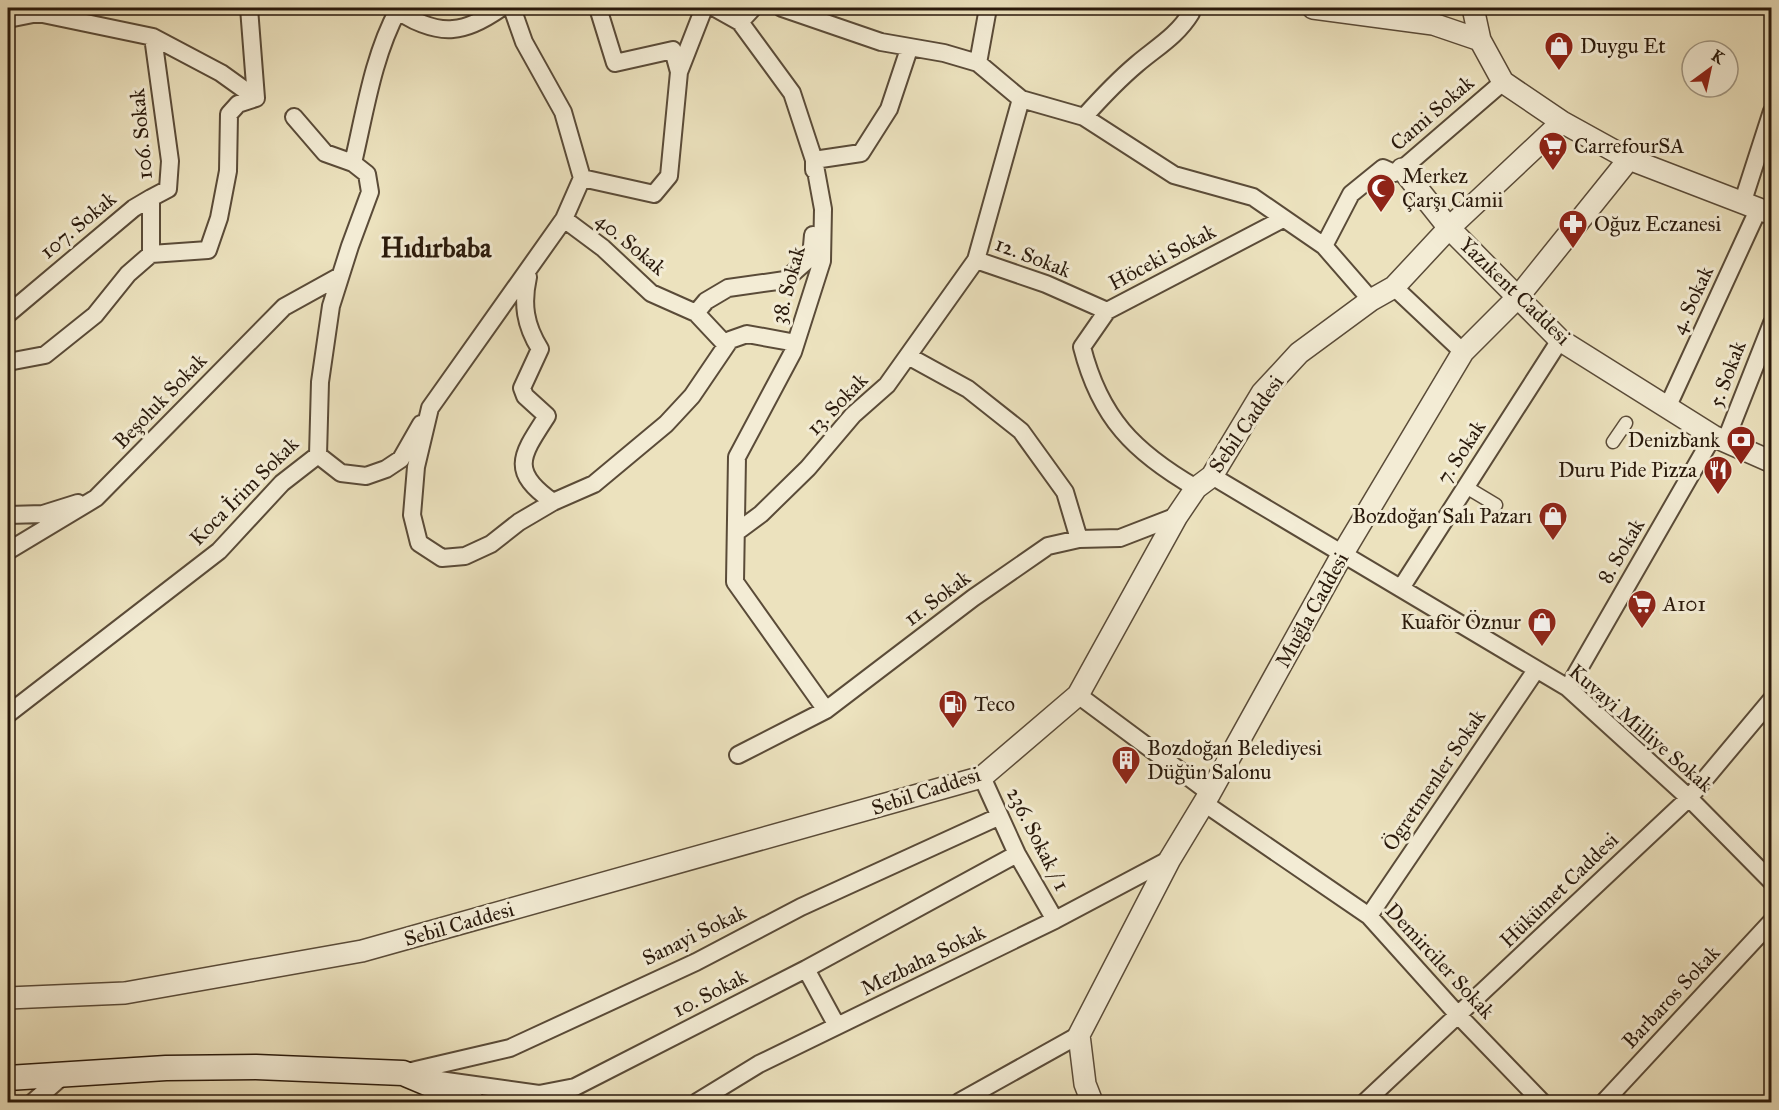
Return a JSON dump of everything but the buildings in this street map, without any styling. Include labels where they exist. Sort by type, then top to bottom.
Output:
[{"type":"main road","points":[[8,1078],[166,1068],[256,1067],[403,1073],[472,1102]]},
{"type":"street","points":[[249,8],[256,98]]},
{"type":"street","points":[[294,117],[325,153],[353,163],[379,55],[397,9],[419,23],[453,29],[487,18],[501,8]]},
{"type":"street","points":[[318,455],[341,473],[366,476],[386,469],[401,459],[430,408],[530,271],[564,219],[582,178],[563,112],[524,42],[512,8]]},
{"type":"street","points":[[598,8],[615,63],[673,51],[679,72]]},
{"type":"street","points":[[582,178],[654,194],[669,176],[679,72],[704,8]]},
{"type":"street","points":[[715,8],[740,22],[753,8]]},
{"type":"street","points":[[782,8],[881,42],[909,49],[944,53],[978,63],[1021,99],[1084,117],[1174,175],[1253,197],[1324,246],[1371,300]]},
{"type":"street","points":[[978,63],[988,8]]},
{"type":"street","points":[[1313,8],[1433,24],[1480,40]]},
{"type":"street","points":[[1473,8],[1480,40],[1503,82],[1562,122],[1629,159],[1757,209]]},
{"type":"street","points":[[8,19],[38,13],[153,38],[221,74],[256,98]]},
{"type":"street","points":[[1084,117],[1112,86],[1165,44],[1191,14]]},
{"type":"street","name":"38. Sokak","points":[[738,531],[737,458],[796,343],[822,261],[823,209],[814,160],[792,93],[740,22]]},
{"type":"street","name":"106. Sokak","points":[[151,254],[152,198],[168,189],[170,161],[153,38]]},
{"type":"street","points":[[696,313],[706,302],[728,288],[785,280],[811,257],[814,160],[861,153],[889,109],[909,49]]},
{"type":"street","name":"Cami Sokak","points":[[1324,246],[1351,194],[1383,168],[1394,173],[1402,170],[1503,82]]},
{"type":"street","points":[[8,362],[45,355],[95,315],[128,274],[151,254],[208,250],[219,218],[228,171],[229,114],[238,104],[256,98]]},
{"type":"street","name":"13. Sokak","points":[[738,531],[761,514],[808,468],[854,415],[887,385],[976,260],[1021,99]]},
{"type":"street","name":"4. Sokak","points":[[1667,408],[1757,209],[1772,111]]},
{"type":"street","name":"Sebil Caddesi","points":[[8,998],[125,993],[362,951],[982,777],[1078,695],[1177,516],[1204,482],[1262,393],[1299,353],[1371,300],[1394,287],[1449,228],[1562,122]]},
{"type":"street","name":"Muğla Caddesi","points":[[1079,1035],[1170,859],[1207,798],[1343,553],[1463,352],[1518,297],[1629,159]]},
{"type":"street","name":"Koca İrim Sokak","points":[[8,714],[219,551],[282,483],[318,455],[320,382],[331,306],[370,192],[367,174],[353,163]]},
{"type":"street","name":"Yazıkent Caddesi","points":[[1402,170],[1449,228],[1560,340],[1719,439],[1770,458]]},
{"type":"street","name":"107. Sokak","points":[[8,314],[125,215],[152,198]]},
{"type":"street","name":"40. Sokak","points":[[564,219],[603,248],[651,293],[696,313],[726,345]]},
{"type":"street","name":"Höceki Sokak","points":[[1283,219],[1107,311],[1082,347],[1091,381],[1122,432],[1146,455],[1343,553]]},
{"type":"street","name":"12. Sokak","points":[[976,260],[1046,284],[1107,311]]},
{"type":"street","points":[[530,271],[524,299],[525,310],[527,322],[540,348],[522,388],[525,396],[547,416],[527,447],[522,464],[532,487],[553,502]]},
{"type":"street","name":"Beşoluk Sokak","points":[[8,551],[96,498],[284,307],[340,276]]},
{"type":"street","points":[[1394,287],[1463,352]]},
{"type":"street","name":"5. Sokak","points":[[1719,439],[1772,323]]},
{"type":"street","points":[[430,408],[416,467],[412,515],[419,543],[442,558],[465,556],[491,544],[519,522],[553,502],[594,484],[666,424],[692,396],[730,340],[747,334],[796,343]]},
{"type":"street","name":"7. Sokak","points":[[1401,588],[1560,340]]},
{"type":"street","points":[[908,356],[968,389],[1021,431],[1065,492],[1079,539]]},
{"type":"street","points":[[1613,442],[1626,423]]},
{"type":"street","name":"8. Sokak","points":[[1568,688],[1719,439]]},
{"type":"street","points":[[1466,487],[1496,505]]},
{"type":"street","points":[[8,516],[43,514],[96,498]]},
{"type":"street","name":"11. Sokak","points":[[738,755],[826,710],[973,598],[1048,546],[1079,539],[1120,538],[1177,516]]},
{"type":"street","points":[[738,531],[735,582],[826,710]]},
{"type":"street","name":"Kuvayi Milliye Sokak","points":[[1343,553],[1568,688],[1689,798],[1772,882]]},
{"type":"street","name":"Ögretmenler Sokak","points":[[1369,916],[1536,670]]},
{"type":"street","name":"Demirciler Sokak","points":[[1078,695],[1207,798],[1369,916],[1459,1016],[1542,1102]]},
{"type":"street","name":"Hükümet Caddesi","points":[[1365,1102],[1689,798],[1772,699]]},
{"type":"street","name":"236. Sokak / 1","points":[[982,777],[1017,854],[1055,920]]},
{"type":"street","name":"Sanayi Sokak","points":[[403,1073],[510,1048],[696,962],[801,907],[998,816]]},
{"type":"street","name":"10. Sokak","points":[[403,1073],[465,1085],[539,1094],[575,1087],[806,969],[1017,854]]},
{"type":"street","name":"Mezbaha Sokak","points":[[697,1102],[759,1064],[1055,920],[1170,859]]},
{"type":"street","name":"Barbaros Sokak","points":[[1604,1102],[1772,921]]},
{"type":"street","points":[[806,969],[837,1026]]},
{"type":"street","points":[[959,1102],[1079,1035],[1085,1084],[1092,1102]]},
{"type":"street","points":[[33,1102],[65,1074]]},
{"type":"place","name":"Duygu Et","points":[[1559,72]]},
{"type":"place","name":"CarrefourSA","points":[[1553,172]]},
{"type":"place","name":"Merkez Çarşı Camii","points":[[1381,214]]},
{"type":"place","name":"Oğuz Eczanesi","points":[[1573,250]]},
{"type":"place","name":"Denizbank","points":[[1741,466]]},
{"type":"place","name":"Duru Pide Pizza","points":[[1718,496]]},
{"type":"place","name":"Bozdoğan Salı Pazarı","points":[[1553,542]]},
{"type":"place","name":"A101","points":[[1642,630]]},
{"type":"place","name":"Kuaför Öznur","points":[[1542,648]]},
{"type":"place","name":"Teco","points":[[953,730]]},
{"type":"place","name":"Bozdoğan Belediyesi Düğün Salonu","points":[[1126,786]]},
{"type":"district","name":"Hıdırbaba","points":[[436,247]]}]
